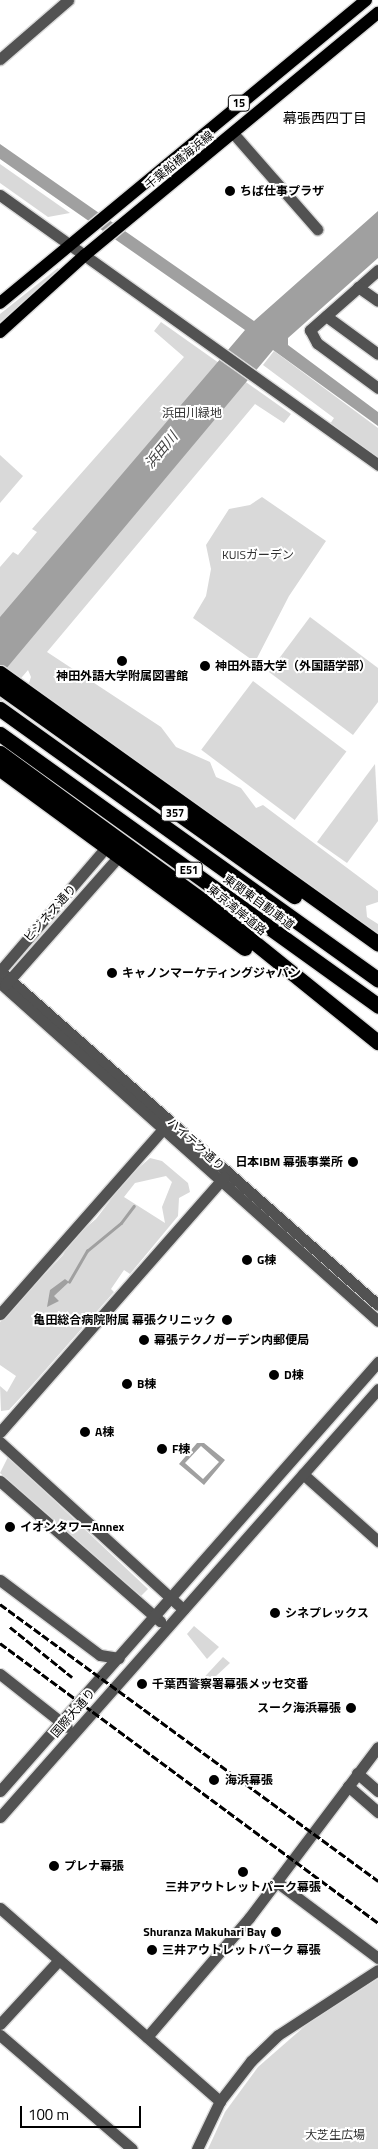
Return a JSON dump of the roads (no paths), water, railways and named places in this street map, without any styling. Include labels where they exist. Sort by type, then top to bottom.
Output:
[{"type":"highway","points":[[0,673],[378,944]]},
{"type":"highway","name":"357","points":[[0,688],[378,952]]},
{"type":"highway","name":"東関東自動車道","points":[[0,709],[378,980]]},
{"type":"highway","name":"東関東自動車道","points":[[0,734],[378,1006]]},
{"type":"highway","name":"東京湾岸道路","points":[[0,752],[203,900],[378,1042]]},
{"type":"highway","points":[[0,769],[114,850],[295,984],[324,1000]]},
{"type":"main road","name":"千葉船橋海浜線","points":[[0,303],[113,206],[366,0]]},
{"type":"main road","name":"千葉船橋海浜線","points":[[0,332],[85,255],[378,13]]},
{"type":"street","points":[[0,59],[68,0]]},
{"type":"street","points":[[234,133],[317,229]]},
{"type":"street","points":[[0,195],[217,347],[378,464]]},
{"type":"street","points":[[378,270],[310,330],[313,339],[378,388]]},
{"type":"street","points":[[358,287],[378,302]]},
{"type":"street","points":[[326,316],[378,354]]},
{"type":"street","name":"ビジネス通り","points":[[0,971],[114,850]]},
{"type":"street","name":"ビジネス通り","points":[[3,985],[114,850]]},
{"type":"street","name":"ハイテク通り","points":[[0,971],[3,985],[161,1132],[223,1178],[378,1305]]},
{"type":"street","name":"ハイテク通り","points":[[3,985],[169,1122],[223,1178],[378,1321]]},
{"type":"street","points":[[0,1314],[169,1122]]},
{"type":"street","points":[[0,1432],[223,1178]]},
{"type":"street","name":"国際大通り","points":[[0,1790],[120,1658],[170,1598],[378,1362]]},
{"type":"street","name":"国際大通り","points":[[0,1817],[378,1389]]},
{"type":"street","points":[[0,1442],[183,1609]]},
{"type":"street","points":[[303,1474],[378,1541]]},
{"type":"street","points":[[0,1481],[167,1627]]},
{"type":"street","points":[[0,1580],[100,1655],[120,1658]]},
{"type":"street","points":[[0,1674],[74,1732]]},
{"type":"street","points":[[147,2037],[278,1882],[378,1747]]},
{"type":"street","points":[[357,1773],[378,1791]]},
{"type":"street","points":[[348,1786],[378,1812]]},
{"type":"street","points":[[278,1882],[378,1958]]},
{"type":"street","points":[[0,1908],[220,2101]]},
{"type":"street","points":[[0,2024],[59,1960]]},
{"type":"street","points":[[197,2149],[220,2101],[278,2035],[378,1970]]},
{"type":"street","points":[[0,2035],[132,2149]]},
{"type":"water","name":"浜田川","points":[[0,144],[254,321],[378,211],[378,258],[288,338],[288,345],[378,412],[378,426],[273,350],[0,676],[0,617],[245,330],[0,159]]},
{"type":"water","points":[[65,1279],[69,1282],[54,1296],[59,1301],[47,1307],[50,1290]]},
{"type":"water","points":[[197,1443],[204,1443],[225,1460],[204,1485],[179,1464]],"holes":[[[201,1446],[219,1462],[203,1479],[185,1463]]]},
{"type":"waterway","points":[[69,1282],[87,1251],[121,1223],[134,1206]]},
{"type":"railway","points":[[0,1604],[378,1881]]},
{"type":"railway","points":[[10,1627],[72,1677]]},
{"type":"railway","points":[[0,1643],[378,1923]]},
{"type":"place","name":"ちば仕事プラザ","points":[[230,191]]},
{"type":"place","name":"神田外語大学附属図書館","points":[[122,661]]},
{"type":"place","name":"神田外語大学（外国語学部）","points":[[205,666]]},
{"type":"place","name":"キャノンマーケティングジャパン","points":[[112,973]]},
{"type":"place","name":"日本IBM 幕張事業所","points":[[353,1162]]},
{"type":"place","name":"G棟","points":[[247,1260]]},
{"type":"place","name":"亀田総合病院附属 幕張クリニック","points":[[227,1320]]},
{"type":"place","name":"幕張テクノガーデン内郵便局","points":[[144,1340]]},
{"type":"place","name":"D棟","points":[[274,1375]]},
{"type":"place","name":"B棟","points":[[127,1384]]},
{"type":"place","name":"A棟","points":[[85,1432]]},
{"type":"place","name":"F棟","points":[[162,1449]]},
{"type":"place","name":"イオンタワーAnnex","points":[[10,1527]]},
{"type":"place","name":"シネプレックス","points":[[275,1613]]},
{"type":"place","name":"千葉西警察署幕張メッセ交番","points":[[142,1684]]},
{"type":"place","name":"スーク海浜幕張","points":[[351,1708]]},
{"type":"place","name":"海浜幕張","points":[[214,1780]]},
{"type":"place","name":"プレナ幕張","points":[[54,1866]]},
{"type":"place","name":"三井アウトレットパーク幕張","points":[[243,1872]]},
{"type":"place","name":"Shuranza Makuhari Bay","points":[[276,1932]]},
{"type":"place","name":"三井アウトレットパーク 幕張","points":[[152,1950]]},
{"type":"district","name":"幕張西四丁目","points":[[325,118]]},
{"type":"park label","name":"浜田川緑地","points":[[192,413]]},
{"type":"park label","name":"KUISガーデン","points":[[258,555]]},
{"type":"park label","name":"大芝生広場","points":[[335,2135]]}]
